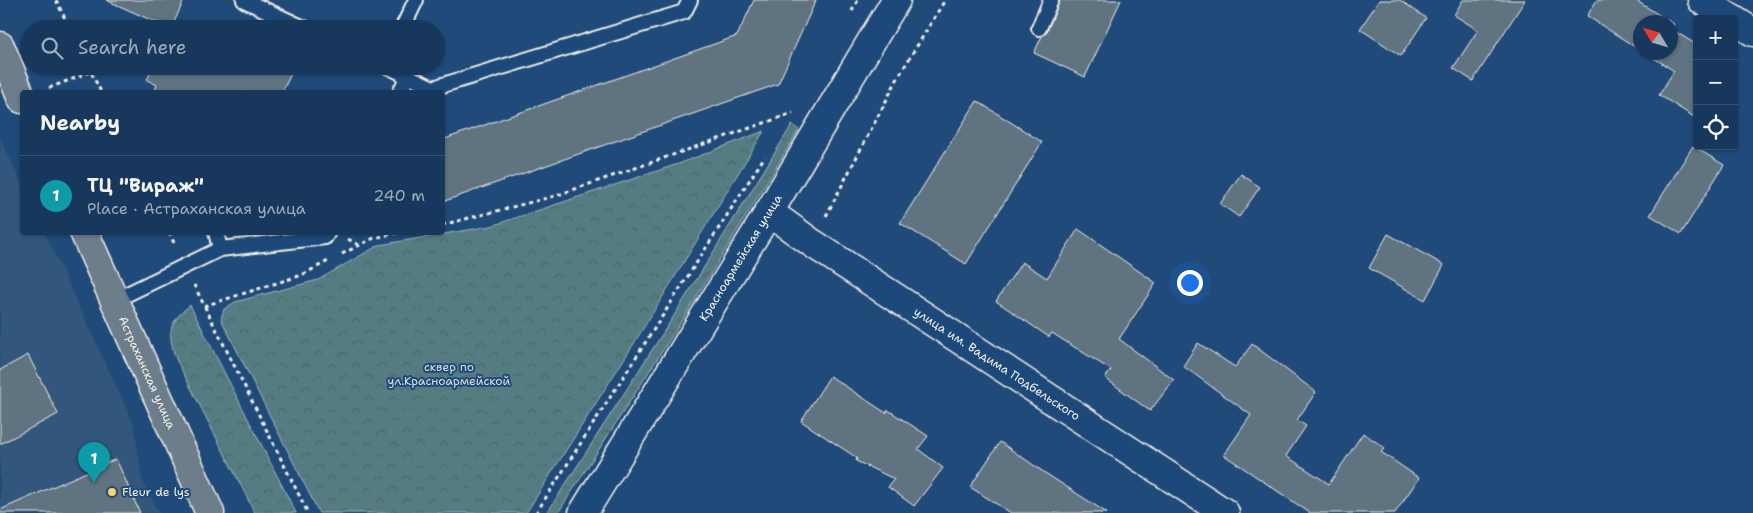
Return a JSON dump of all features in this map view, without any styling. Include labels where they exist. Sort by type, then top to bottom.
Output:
[{"type":"main road","points":[[0,46],[20,94]]},
{"type":"main road","name":"Астраханская улица","points":[[85,235],[210,513]]},
{"type":"street","name":"Красноармейская улица","points":[[583,513],[769,212],[896,0]]},
{"type":"street","points":[[1702,0],[1725,15]]},
{"type":"street","points":[[1738,23],[1753,32]]},
{"type":"street","name":"улица им. Вадима Подбельского","points":[[769,212],[812,244],[1225,513]]},
{"type":"lane","points":[[244,0],[287,20]]},
{"type":"lane","points":[[406,20],[416,0]]},
{"type":"lane","points":[[401,90],[408,76],[433,88],[684,12],[690,0]]},
{"type":"lane","points":[[1039,28],[1051,0]]},
{"type":"lane","points":[[217,235],[220,249]]},
{"type":"lane","points":[[116,300],[220,249],[326,235]]},
{"type":"path","points":[[56,0],[66,20]]},
{"type":"path","points":[[850,16],[858,0]]},
{"type":"path","points":[[812,244],[900,74],[945,0]]},
{"type":"path","points":[[49,88],[82,75]]},
{"type":"path","points":[[92,75],[100,90]]},
{"type":"path","points":[[787,121],[798,105]]},
{"type":"path","points":[[445,224],[555,196],[793,113]]},
{"type":"path","points":[[536,513],[766,155]]},
{"type":"path","points":[[170,235],[308,513]]},
{"type":"path","points":[[204,306],[302,275],[374,238],[388,235]]},
{"type":"shaded area","points":[[0,137],[20,181],[20,235],[46,235],[134,424],[142,479],[159,513],[0,513]]},
{"type":"green space","points":[[792,125],[799,130],[681,322],[558,513],[547,513],[672,319]]},
{"type":"green space","name":"сквер по ул.Красноармейской","points":[[764,131],[633,345],[526,513],[319,513],[221,319],[224,309],[235,302],[318,280],[379,245],[491,226],[681,163]]},
{"type":"green space","points":[[190,305],[296,513],[255,513],[176,359],[171,342],[171,329],[177,317]]},
{"type":"building","points":[[106,0],[184,0],[175,20],[151,20]]},
{"type":"building","points":[[754,0],[816,0],[778,84],[445,201],[445,139],[737,36]]},
{"type":"building","points":[[1060,0],[1121,0],[1085,77],[1034,53],[1042,36],[1047,31]]},
{"type":"building","points":[[1379,0],[1400,0],[1426,18],[1401,56],[1360,29]]},
{"type":"building","points":[[1463,0],[1525,0],[1473,81],[1453,68],[1478,30],[1454,15]]},
{"type":"building","points":[[1597,0],[1635,0],[1659,15],[1633,15],[1633,46],[1587,16]]},
{"type":"building","points":[[1678,33],[1693,43],[1693,116],[1659,95],[1674,71],[1657,60],[1678,60]]},
{"type":"building","points":[[149,75],[290,75],[283,90],[155,90],[157,85],[147,80]]},
{"type":"building","points":[[977,101],[1042,142],[966,264],[900,223]]},
{"type":"building","points":[[1693,146],[1693,150],[1700,150],[1724,165],[1681,234],[1650,215]]},
{"type":"building","points":[[1241,174],[1260,187],[1239,217],[1220,204]]},
{"type":"building","points":[[1078,229],[1156,283],[1119,339],[1174,380],[1150,411],[1105,378],[1111,370],[1052,333],[1049,337],[996,301],[1022,262],[1047,278]]},
{"type":"building","points":[[1388,234],[1444,265],[1425,300],[1369,268]]},
{"type":"building","points":[[1198,343],[1235,367],[1252,344],[1316,392],[1297,420],[1306,426],[1286,456],[1329,484],[1363,433],[1385,448],[1381,452],[1419,478],[1395,513],[1310,513],[1224,455],[1251,415],[1183,366]]},
{"type":"building","points":[[28,355],[58,414],[0,444],[0,370]]},
{"type":"building","points":[[830,376],[886,413],[888,410],[928,436],[918,449],[943,468],[914,506],[888,487],[894,479],[856,461],[857,458],[801,421]]},
{"type":"building","points":[[1000,442],[1107,513],[1011,513],[970,487]]},
{"type":"building","points":[[116,459],[140,513],[0,513],[0,510]]},
{"type":"place","name":"ТЦ \"Вираж\"","points":[[94,483]]},
{"type":"place","name":"Fleur de lys","points":[[112,492]]}]
